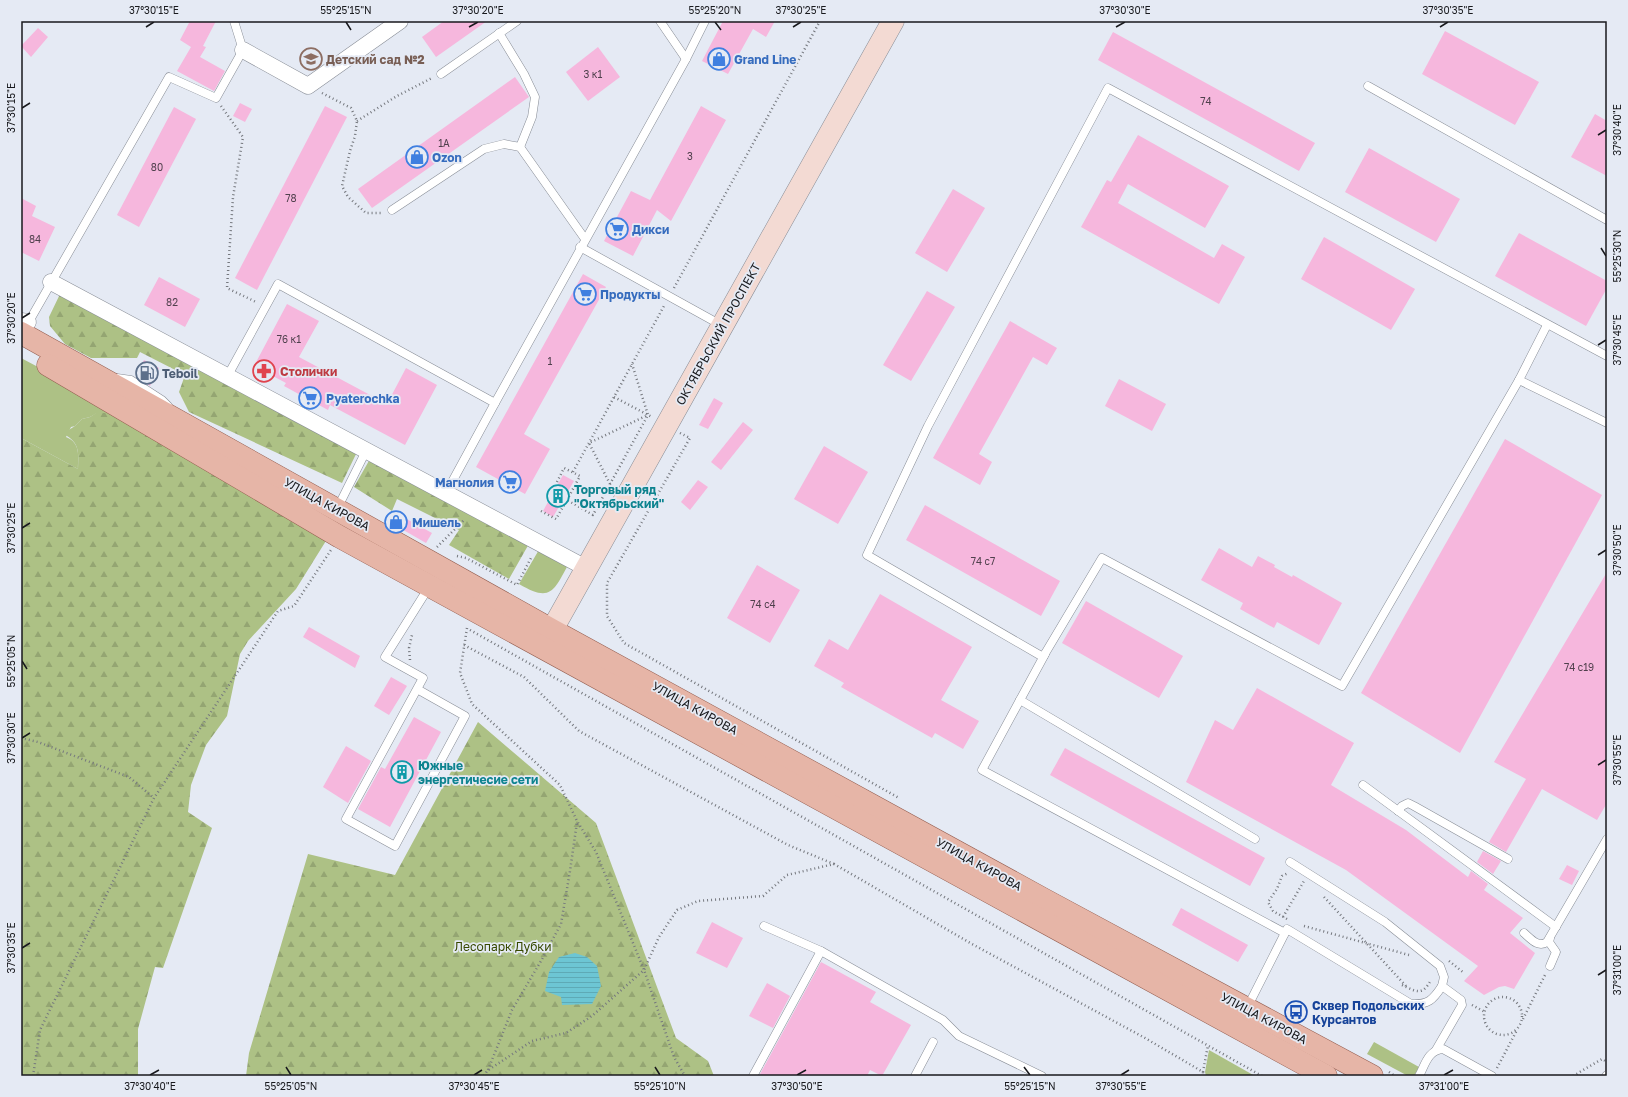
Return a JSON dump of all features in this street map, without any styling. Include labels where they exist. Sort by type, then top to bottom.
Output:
[{"type":"main road","name":"ОКТЯБРЬСКИЙ ПРОСПЕКТ","points":[[547,638],[586,568],[657,420],[722,326],[893,21]]},
{"type":"main road","name":"УЛИЦА КИРОВА","points":[[22,333],[336,509],[547,638],[1326,1076]]},
{"type":"main road","name":"УЛИЦА КИРОВА","points":[[22,333],[340,537],[430,586],[547,638],[1045,900],[1372,1076]]},
{"type":"street","points":[[243,50],[308,86],[400,21]]},
{"type":"street","points":[[51,282],[586,568]]},
{"type":"lane","points":[[22,333],[169,77],[216,98],[243,50],[234,21]]},
{"type":"lane","points":[[441,74],[517,21]]},
{"type":"lane","points":[[660,21],[686,59]]},
{"type":"lane","points":[[446,493],[580,247],[686,59],[705,21]]},
{"type":"lane","points":[[500,33],[524,74],[535,97],[532,117],[520,147]]},
{"type":"lane","points":[[1368,86],[1607,220]]},
{"type":"lane","points":[[1046,651],[1043,657],[867,555],[928,426],[1108,88],[1607,356]]},
{"type":"lane","points":[[392,210],[484,149],[504,144],[520,147],[585,239]]},
{"type":"lane","points":[[580,247],[722,326]]},
{"type":"lane","points":[[228,377],[278,284],[495,403]]},
{"type":"lane","points":[[1285,933],[982,770],[1046,651],[1102,558],[1342,686],[1519,380],[1547,324]]},
{"type":"lane","points":[[1519,380],[1607,423]]},
{"type":"lane","points":[[336,509],[366,451]]},
{"type":"lane","points":[[417,689],[465,716],[395,846],[346,819],[423,678],[385,657],[430,586]]},
{"type":"lane","points":[[1020,700],[1255,839]]},
{"type":"lane","points":[[1362,785],[1556,927]]},
{"type":"lane","points":[[1398,811],[1402,806],[1408,803],[1508,859]]},
{"type":"lane","points":[[1524,934],[1538,945],[1543,945],[1550,938],[1607,839]]},
{"type":"lane","points":[[1246,1009],[1287,929],[1411,1004],[1422,1005],[1430,1001],[1442,986],[1444,977],[1440,966],[1431,958],[1385,922],[1290,862]]},
{"type":"lane","points":[[764,926],[821,952],[943,1020],[959,1036],[1042,1076]]},
{"type":"lane","points":[[1550,938],[1549,942],[1556,952],[1550,966]]},
{"type":"lane","points":[[753,1076],[821,952]]},
{"type":"lane","points":[[1420,1076],[1432,1052],[1436,1050],[1462,1004],[1458,996],[1442,986]]},
{"type":"lane","points":[[915,1076],[933,1042]]},
{"type":"lane","points":[[1436,1050],[1443,1049],[1492,1076]]},
{"type":"path","points":[[573,472],[820,21]]},
{"type":"path","points":[[356,121],[397,96],[441,74]]},
{"type":"path","points":[[308,86],[351,108],[356,121],[355,136],[342,186],[348,197],[366,213],[379,214],[392,210]]},
{"type":"path","points":[[216,98],[243,137],[233,198],[227,288],[266,307]]},
{"type":"path","points":[[632,364],[657,420]]},
{"type":"path","points":[[614,397],[657,420]]},
{"type":"path","points":[[589,443],[657,420]]},
{"type":"path","points":[[567,500],[593,515],[610,484],[657,420]]},
{"type":"path","points":[[690,438],[607,583],[607,616],[624,643],[902,800]]},
{"type":"path","points":[[589,443],[610,484]]},
{"type":"path","points":[[541,512],[556,519],[580,476],[564,468],[557,482]]},
{"type":"path","points":[[440,552],[434,550],[475,509]]},
{"type":"path","points":[[33,1076],[40,1030],[154,798],[278,611],[294,606],[340,537]]},
{"type":"path","points":[[453,555],[466,558],[517,585],[539,543]]},
{"type":"path","points":[[685,1076],[674,1057],[644,970],[596,852],[577,821],[560,785],[472,704],[460,673],[467,628],[1262,1076]]},
{"type":"path","points":[[412,634],[409,648],[412,672]]},
{"type":"path","points":[[464,645],[524,677],[579,730],[788,845],[834,864]]},
{"type":"path","points":[[21,738],[38,742],[129,777],[154,798]]},
{"type":"path","points":[[488,1071],[512,1010],[561,924],[577,821]]},
{"type":"path","points":[[1288,920],[1273,911],[1268,902],[1277,889],[1282,876],[1288,873],[1292,874]]},
{"type":"path","points":[[1300,877],[1311,884]]},
{"type":"path","points":[[1283,917],[1305,879]]},
{"type":"path","points":[[1321,894],[1408,988]]},
{"type":"path","points":[[1308,931],[1301,926],[1410,955]]},
{"type":"path","points":[[1492,1076],[1550,966]]},
{"type":"path","points":[[1399,984],[1420,991],[1426,989],[1432,975]]},
{"type":"path","points":[[1431,980],[1442,986]]},
{"type":"path","points":[[1518,1028],[1508,1034],[1496,1034],[1491,1030],[1485,1020],[1487,1008],[1496,999],[1508,998],[1518,1005],[1521,1010],[1521,1022]]},
{"type":"path","points":[[1202,1072],[1208,1045]]},
{"type":"path","points":[[1573,1076],[1602,1059],[1607,1062]]},
{"type":"green space","points":[[61,292],[357,452],[342,483],[189,412],[179,392],[185,375],[140,352],[137,358],[91,358],[65,344],[50,326],[49,317]]},
{"type":"green space","points":[[21,358],[110,405],[109,413],[97,413],[82,419],[75,426],[71,427],[66,437],[74,443],[78,450],[78,469],[21,438]]},
{"type":"green space","points":[[96,413],[109,413],[329,536],[296,589],[248,641],[240,654],[227,716],[206,745],[191,785],[188,812],[212,828],[163,968],[155,967],[138,1029],[138,1076],[21,1076],[21,438],[78,469],[77,447],[64,433],[75,426],[82,419],[90,417]]},
{"type":"green space","points":[[370,459],[530,542],[509,579],[449,545],[459,530],[397,499],[392,511],[354,487]]},
{"type":"green space","points":[[540,548],[569,563],[555,587],[545,593],[538,593],[519,584]]},
{"type":"green space","name":"Лесопарк Дубки","points":[[478,722],[596,823],[676,1038],[708,1061],[714,1076],[246,1076],[249,1053],[308,854],[395,875]]},
{"type":"green space","points":[[1374,1042],[1419,1067],[1414,1076],[1408,1076],[1367,1054]]},
{"type":"green space","points":[[1209,1050],[1255,1076],[1206,1076],[1205,1072]]},
{"type":"water","points":[[575,953],[587,957],[597,966],[601,986],[592,1004],[562,1005],[561,997],[545,991],[549,972],[559,957]]},
{"type":"building","points":[[190,21],[216,21],[203,46],[206,47],[200,57],[225,71],[214,91],[177,71],[191,47],[180,40]]},
{"type":"building","points":[[444,21],[487,21],[436,57],[422,37]]},
{"type":"building","points":[[723,21],[775,21],[766,37],[753,29],[728,74],[702,61]]},
{"type":"building","points":[[38,28],[48,37],[31,57],[21,46]]},
{"type":"building","points":[[1445,31],[1539,82],[1515,125],[1422,74]]},
{"type":"building","points":[[1113,32],[1315,143],[1299,171],[1098,60]]},
{"type":"building","points":[[598,47],[620,77],[588,101],[566,72]]},
{"type":"building","points":[[515,77],[529,97],[372,208],[358,189]]},
{"type":"building","points":[[240,103],[252,109],[245,122],[233,116]]},
{"type":"building","points":[[325,106],[347,117],[257,290],[235,278]]},
{"type":"building","points":[[701,106],[726,120],[671,221],[657,210],[633,256],[604,241],[631,191],[650,200]]},
{"type":"building","points":[[174,107],[196,119],[139,227],[117,215]]},
{"type":"building","points":[[1595,114],[1607,121],[1607,176],[1571,157]]},
{"type":"building","points":[[1138,135],[1229,186],[1205,228],[1128,184],[1118,203],[1214,258],[1222,244],[1245,257],[1219,304],[1081,227],[1107,180],[1111,182]]},
{"type":"building","points":[[1369,148],[1460,199],[1436,242],[1345,192]]},
{"type":"building","points":[[953,189],[985,208],[947,272],[915,253]]},
{"type":"building","points":[[21,198],[36,206],[32,216],[55,227],[39,261],[21,252]]},
{"type":"building","points":[[1519,233],[1607,281],[1607,288],[1586,326],[1495,276]]},
{"type":"building","points":[[1324,237],[1415,289],[1391,330],[1301,279]]},
{"type":"building","points":[[583,274],[606,287],[524,434],[550,449],[525,494],[476,467]]},
{"type":"building","points":[[159,277],[200,299],[185,327],[144,305]]},
{"type":"building","points":[[927,291],[955,307],[911,381],[883,365]]},
{"type":"building","points":[[287,304],[319,321],[299,357],[387,404],[406,368],[437,385],[405,445],[330,405],[328,410],[284,386],[286,383],[254,366]]},
{"type":"building","points":[[1010,321],[1057,348],[1047,365],[1033,357],[979,454],[992,462],[980,485],[933,458]]},
{"type":"building","points":[[144,360],[159,368],[150,386],[136,376]]},
{"type":"building","points":[[1119,379],[1166,404],[1152,431],[1105,406]]},
{"type":"building","points":[[714,398],[723,403],[708,429],[699,425]]},
{"type":"building","points":[[743,422],[753,430],[721,470],[711,462]]},
{"type":"building","points":[[1505,439],[1602,495],[1460,753],[1361,693]]},
{"type":"building","points":[[824,446],[868,472],[838,524],[794,499]]},
{"type":"building","name":"Торговый ряд \"Октябрьский\"","points":[[563,475],[574,481],[553,517],[543,511]]},
{"type":"building","points":[[698,480],[708,487],[690,510],[681,502]]},
{"type":"building","points":[[925,505],[1060,581],[1041,616],[906,540]]},
{"type":"building","points":[[392,511],[432,533],[426,543],[386,520]]},
{"type":"building","points":[[1219,548],[1252,567],[1258,556],[1275,565],[1274,567],[1292,577],[1293,575],[1342,603],[1319,645],[1277,622],[1274,628],[1240,609],[1243,603],[1201,580]]},
{"type":"building","points":[[757,565],[800,590],[770,643],[727,618]]},
{"type":"building","points":[[1607,572],[1607,803],[1597,820],[1542,789],[1506,852],[1489,842],[1526,779],[1494,762]]},
{"type":"building","points":[[880,594],[972,647],[941,700],[979,721],[963,749],[935,733],[932,738],[841,687],[844,683],[814,666],[829,639],[848,650]]},
{"type":"building","points":[[1086,601],[1183,656],[1159,698],[1062,643]]},
{"type":"building","points":[[309,627],[360,656],[355,668],[303,637]]},
{"type":"building","points":[[391,677],[407,686],[389,715],[374,706]]},
{"type":"building","points":[[1257,688],[1354,743],[1331,785],[1406,830],[1468,877],[1471,871],[1488,884],[1484,890],[1523,918],[1510,933],[1535,953],[1514,989],[1505,986],[1499,987],[1484,995],[1464,981],[1478,966],[1346,870],[1186,782],[1215,720],[1233,730]]},
{"type":"building","name":"Южные энергетичесие сети","points":[[414,717],[441,732],[390,827],[358,809],[381,767],[385,769]]},
{"type":"building","points":[[346,746],[371,761],[348,803],[323,787]]},
{"type":"building","points":[[1065,748],[1265,858],[1250,886],[1050,775]]},
{"type":"building","points":[[1483,851],[1501,861],[1493,874],[1477,862]]},
{"type":"building","points":[[1567,865],[1579,871],[1572,885],[1559,879]]},
{"type":"building","points":[[1181,908],[1248,945],[1238,962],[1172,925]]},
{"type":"building","points":[[712,922],[743,938],[727,968],[696,953]]},
{"type":"building","points":[[821,962],[876,992],[870,1002],[911,1025],[882,1076],[870,1070],[867,1076],[759,1076]]},
{"type":"building","points":[[767,983],[790,996],[773,1028],[749,1016]]},
{"type":"place","name":"Детский сад №2","points":[[311,59]]},
{"type":"place","name":"Grand Line","points":[[719,59]]},
{"type":"place","name":"Ozon","points":[[417,157]]},
{"type":"place","name":"Дикси","points":[[617,229]]},
{"type":"place","name":"Продукты","points":[[585,294]]},
{"type":"place","name":"Столички","points":[[264,371]]},
{"type":"place","name":"Teboil","points":[[147,373]]},
{"type":"place","name":"Pyaterochka","points":[[310,398]]},
{"type":"place","name":"Магнолия","points":[[510,482]]},
{"type":"place","name":"Торговый ряд \"Октябрьский\"","points":[[558,496]]},
{"type":"place","name":"Мишель","points":[[396,522]]},
{"type":"place","name":"Южные энергетичесие сети","points":[[402,772]]},
{"type":"place","name":"Сквер Подольских Курсантов","points":[[1296,1012]]}]
